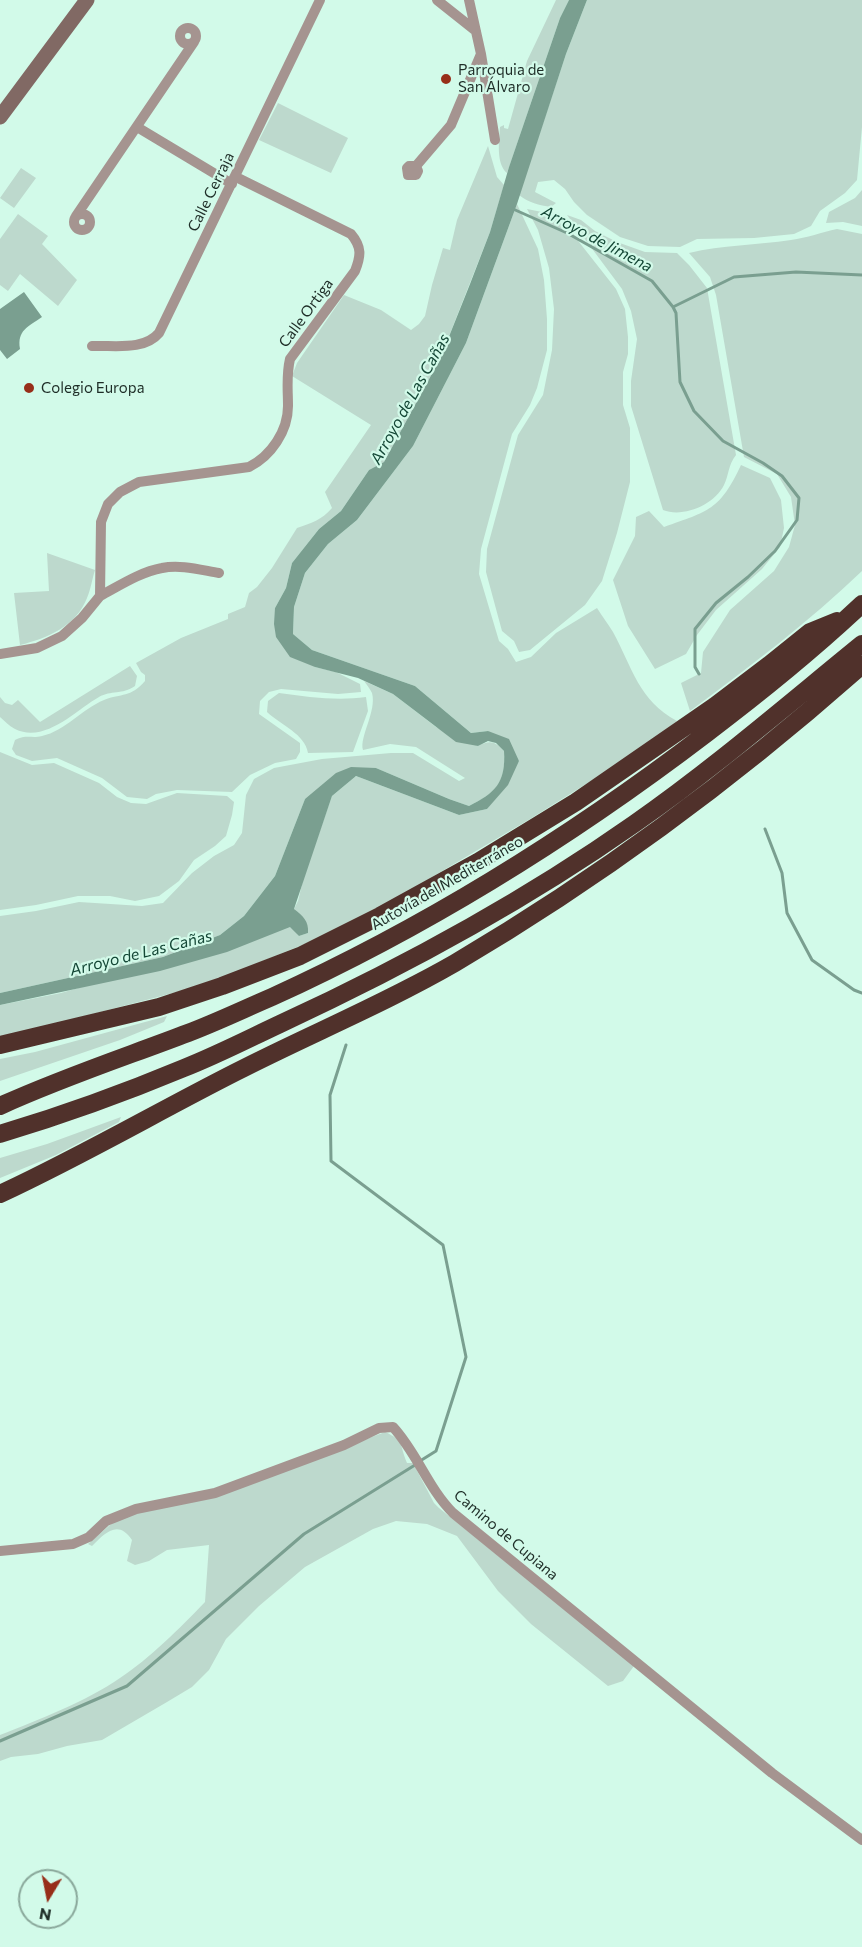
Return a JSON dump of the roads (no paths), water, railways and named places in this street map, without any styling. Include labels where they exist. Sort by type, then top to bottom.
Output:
[{"type":"highway","points":[[0,1045],[159,1007],[212,990],[300,956],[380,916],[478,862],[576,802],[698,718],[770,665],[810,632],[856,610]]},
{"type":"highway","name":"Autovía del Mediterráneo","points":[[0,1106],[41,1087],[191,1032],[338,965],[414,925],[607,806],[680,754],[745,704],[856,610]]},
{"type":"highway","points":[[0,1136],[64,1115],[186,1067],[344,994],[445,942],[540,886],[633,825],[725,756],[862,644]]},
{"type":"highway","points":[[0,1194],[239,1070],[357,1014],[453,964],[530,917],[637,846],[724,781],[801,719],[862,665]]},
{"type":"highway","points":[[0,1093],[41,1087]]},
{"type":"street","points":[[0,117],[87,0]]},
{"type":"street","name":"Calle Cerraja","points":[[93,346],[141,345],[153,340],[159,333],[320,0]]},
{"type":"street","points":[[437,0],[476,31]]},
{"type":"street","points":[[469,0],[481,54],[495,140]]},
{"type":"street","points":[[76,216],[194,42]]},
{"type":"street","points":[[416,166],[451,124],[481,54]]},
{"type":"street","name":"Calle Ortiga","points":[[100,596],[101,522],[108,504],[120,492],[140,482],[240,469],[258,463],[267,456],[275,447],[288,409],[286,375],[290,359],[355,271],[360,259],[359,245],[351,234],[234,180],[137,127]]},
{"type":"street","points":[[0,654],[37,648],[62,636],[100,596],[150,572],[175,567],[219,573]]},
{"type":"street","name":"Camino de Cupiana","points":[[0,1551],[74,1544],[89,1537],[106,1521],[136,1509],[215,1493],[344,1445],[379,1428],[393,1427],[404,1440],[440,1500],[453,1513],[772,1773],[862,1840]]},
{"type":"waterway","name":"Arroyo de Jimena","points":[[513,209],[567,233],[652,281],[676,313],[680,382],[694,411],[723,441],[782,476],[799,498],[797,520],[775,551],[716,603],[695,629],[695,667],[699,674]]},
{"type":"waterway","points":[[673,307],[734,277],[796,272],[862,275]]},
{"type":"waterway","name":"Arroyo de Jimena","points":[[765,829],[782,873],[787,913],[812,960],[854,990],[862,993]]},
{"type":"waterway","points":[[346,1045],[330,1095],[331,1161],[443,1245],[466,1357],[436,1451],[420,1461]]},
{"type":"waterway","points":[[0,1741],[127,1686],[304,1534],[415,1465]]},
{"type":"place","name":"Parroquia de San Álvaro","points":[[446,79]]},
{"type":"place","name":"Colegio Europa","points":[[29,388]]},
{"type":"water label","name":"Arroyo de Las Cañas","points":[[410,399]]},
{"type":"water label","name":"Arroyo de Las Cañas","points":[[141,953]]}]
